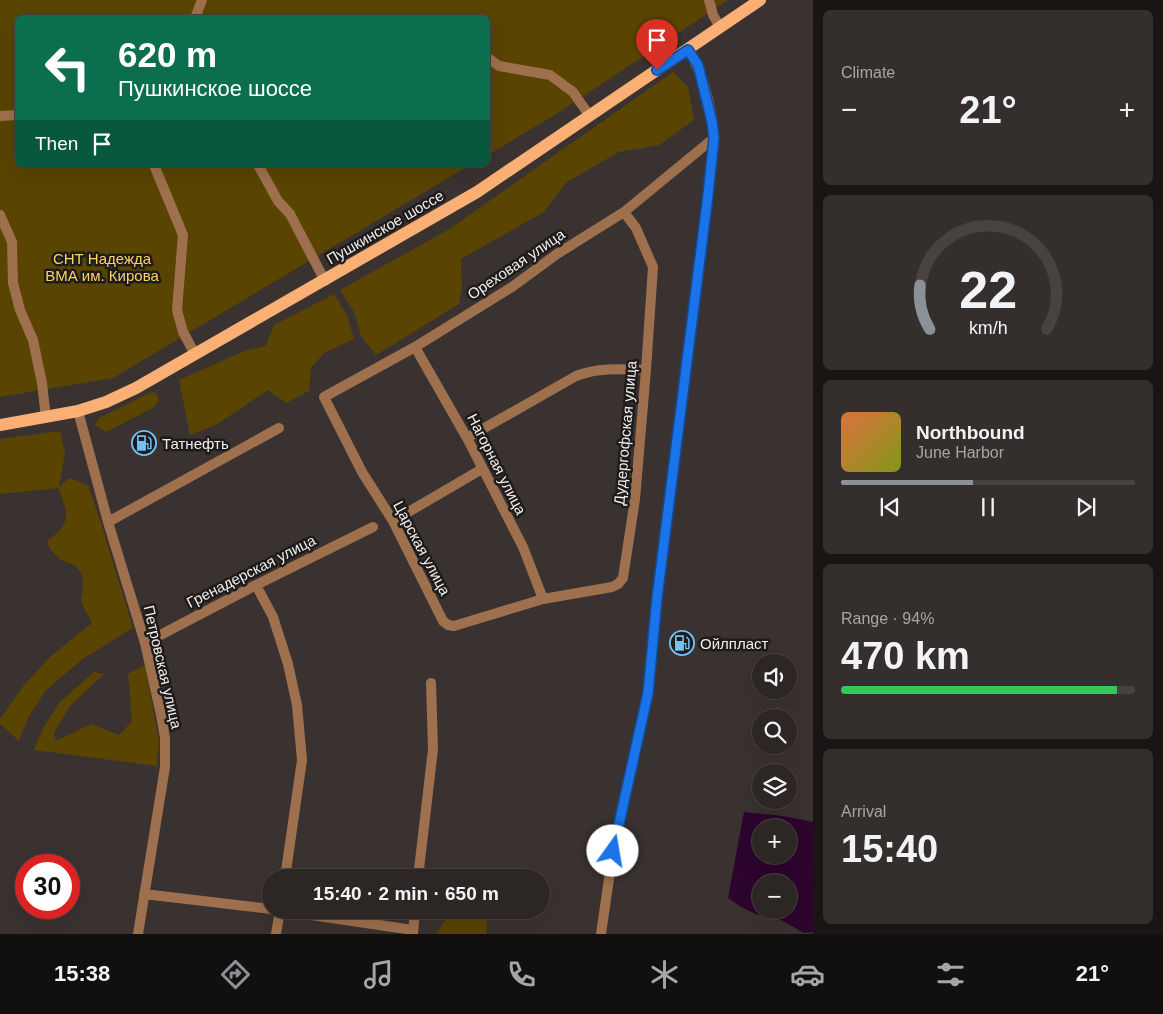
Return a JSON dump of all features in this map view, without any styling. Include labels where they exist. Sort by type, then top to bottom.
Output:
[{"type":"main road","name":"Пушкинское шоссе","points":[[0,425],[78,411],[106,402],[136,388],[477,192],[760,0]]},
{"type":"street","points":[[195,15],[202,0]]},
{"type":"street","points":[[709,0],[713,15],[720,28]]},
{"type":"street","points":[[601,934],[613,851],[648,693],[658,589],[714,138],[710,106],[698,65],[688,50]]},
{"type":"street","points":[[490,59],[499,66],[550,75],[573,92],[589,115]]},
{"type":"street","points":[[0,116],[15,115]]},
{"type":"street","name":"Ореховая улица","points":[[324,397],[415,347],[512,287],[557,254],[624,212],[714,138]]},
{"type":"street","points":[[155,167],[183,235],[177,310],[184,332],[195,354]]},
{"type":"street","points":[[259,167],[278,202],[290,214],[325,281]]},
{"type":"street","name":"Дудергофская улица","points":[[543,599],[612,587],[618,584],[622,578],[632,527],[653,267],[636,228],[624,212]]},
{"type":"street","points":[[0,215],[12,242],[13,283],[20,310],[33,340],[42,383],[46,418]]},
{"type":"street","name":"Нагорная улица","points":[[415,347],[467,438],[523,547],[543,599]]},
{"type":"street","points":[[467,438],[586,372],[598,369],[646,370]]},
{"type":"street","name":"Царская улица","points":[[324,397],[362,472],[393,521],[443,621],[448,625],[454,626],[543,599]]},
{"type":"street","name":"Петровская улица","points":[[78,411],[108,522],[144,643],[161,715],[165,755],[138,934]]},
{"type":"street","points":[[108,522],[278,428]]},
{"type":"street","points":[[393,521],[482,469]]},
{"type":"street","name":"Гренадерская улица","points":[[144,643],[373,527]]},
{"type":"street","points":[[256,585],[273,617],[288,664],[297,705],[302,760],[286,869]]},
{"type":"street","points":[[419,869],[434,748],[431,684]]},
{"type":"street","points":[[144,894],[262,908]]},
{"type":"street","points":[[276,934],[278,919]]},
{"type":"street","points":[[334,919],[413,932],[414,919]]},
{"type":"green space","name":"СНТ Надежда ВМА им. Кирова","points":[[0,0],[728,0],[561,111],[490,154],[490,15],[15,15],[15,167],[467,167],[113,378],[0,397]]},
{"type":"green space","points":[[673,72],[688,87],[694,120],[659,145],[619,152],[567,182],[544,212],[461,259],[462,287],[459,304],[376,355],[361,336],[354,312],[340,290],[448,230]]},
{"type":"green space","points":[[334,294],[347,315],[354,339],[324,353],[311,368],[309,391],[286,403],[268,390],[216,425],[190,435],[179,380],[247,350],[266,346],[274,325]]},
{"type":"green space","points":[[152,392],[156,393],[159,400],[153,408],[106,432],[95,425],[99,418]]},
{"type":"green space","points":[[60,431],[65,452],[59,487],[69,478],[88,485],[133,628],[84,658],[46,690],[28,718],[19,741],[0,724],[0,719],[24,685],[51,656],[92,623],[81,602],[82,574],[75,565],[60,560],[50,549],[47,541],[61,529],[66,518],[66,512],[58,488],[0,494],[0,439]]},
{"type":"green space","points":[[145,665],[159,741],[157,766],[34,750],[44,726],[60,702],[94,672],[104,674],[70,706],[54,733],[56,741],[91,724],[119,735],[132,721],[128,674]]},
{"type":"green space","points":[[446,919],[487,919],[486,934],[436,934]]},
{"type":"shaded area","points":[[744,812],[783,816],[813,822],[813,932],[804,933],[777,919],[797,919],[797,874],[752,874],[752,912],[728,898]]},
{"type":"place","name":"Татнефть","points":[[144,443]]},
{"type":"place","name":"Ойлпласт","points":[[682,643]]},
{"type":"route","points":[[613,851],[648,693],[657,598],[713,156],[714,138],[710,106],[698,65],[688,50],[657,70]]}]
